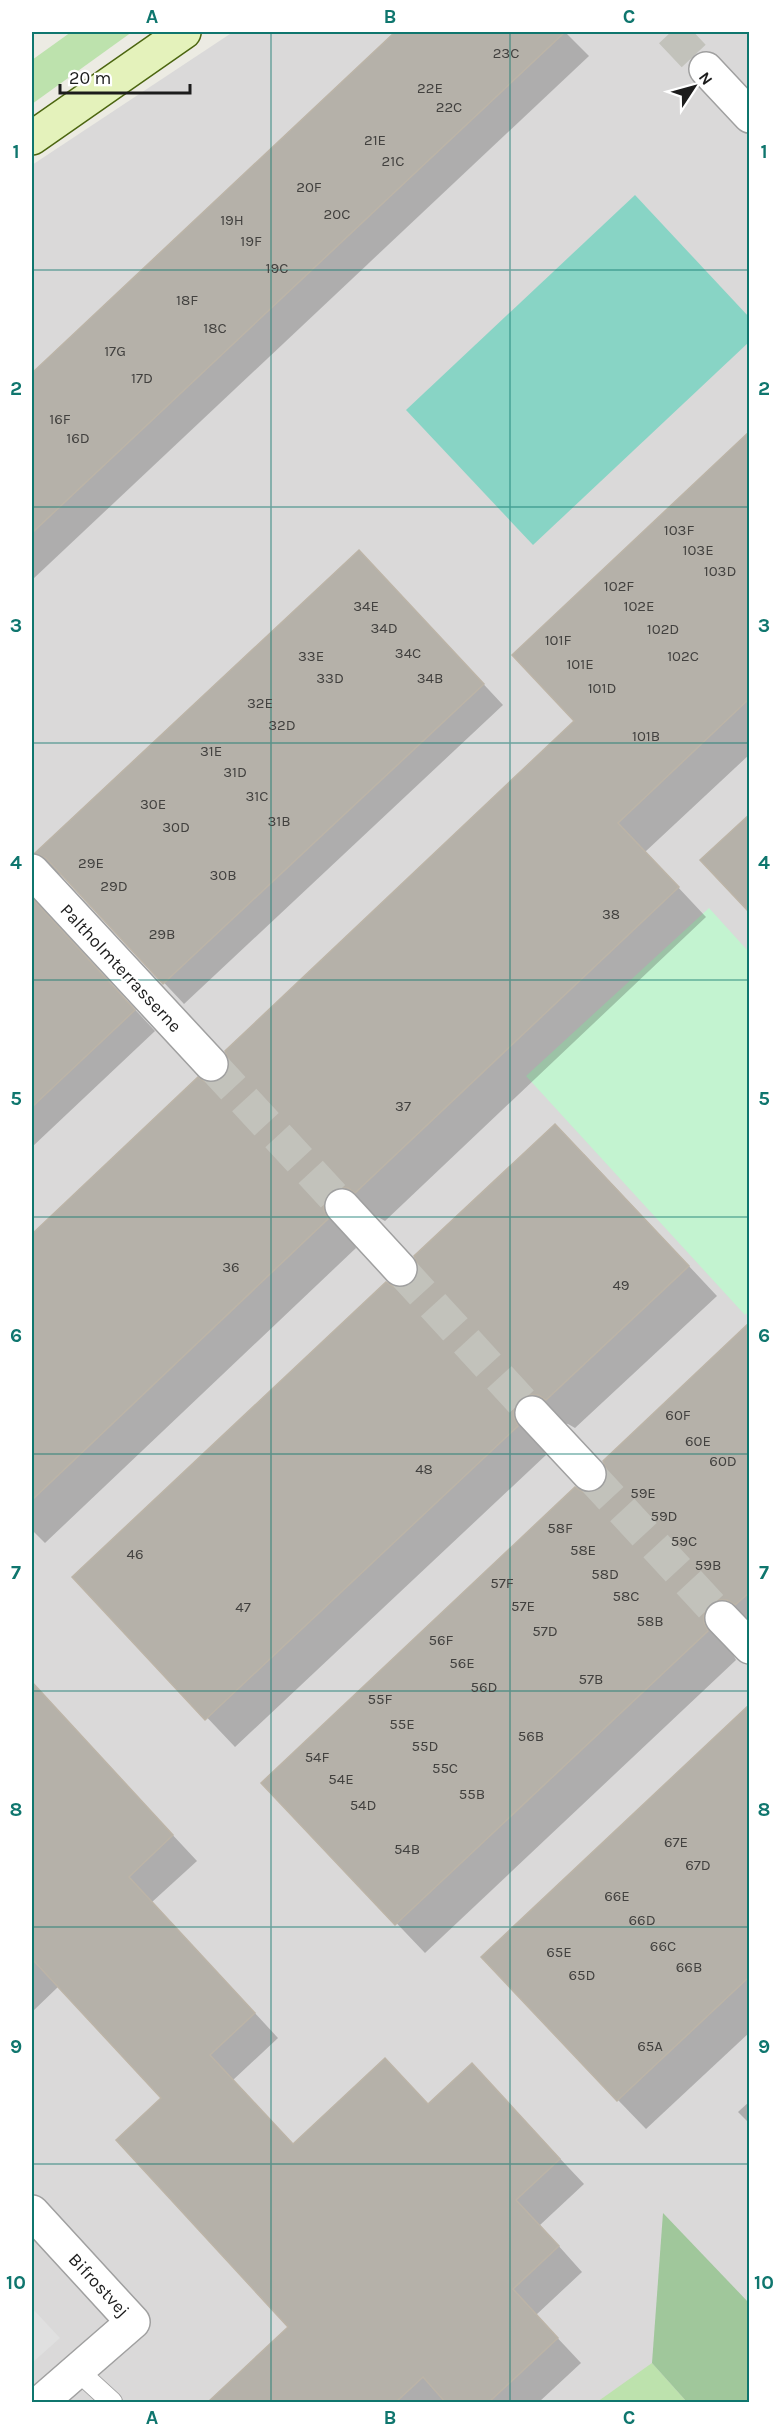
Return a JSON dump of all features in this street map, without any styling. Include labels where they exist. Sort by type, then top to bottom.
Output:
[{"type":"street","points":[[32,138],[184,32]]},
{"type":"street","points":[[706,69],[750,117]]},
{"type":"street","name":"Paltholmterrasserne","points":[[32,871],[211,1064]]},
{"type":"street","points":[[342,1206],[400,1269]]},
{"type":"street","points":[[532,1413],[590,1474]]},
{"type":"street","points":[[722,1618],[750,1647]]},
{"type":"street","name":"Bifrostvej","points":[[32,2212],[133,2322],[41,2403]]},
{"type":"lane","points":[[77,2370],[112,2403]]},
{"type":"shaded area","points":[[233,32],[749,32],[749,2402],[32,2402],[32,165]]},
{"type":"shaded area","points":[[635,195],[749,317],[749,342],[533,545],[406,410]]},
{"type":"shaded area","points":[[32,2308],[60,2338],[32,2363]]},
{"type":"green space","points":[[71,32],[132,32],[32,104],[32,60]]},
{"type":"green space","points":[[709,908],[749,952],[750,1310],[745,1315],[526,1076]]},
{"type":"green space","points":[[663,2213],[749,2303],[749,2402],[687,2402],[652,2363]]},
{"type":"green space","points":[[652,2363],[687,2402],[597,2402]]},
{"type":"building","points":[[395,32],[565,32],[32,533],[32,373]]},
{"type":"building","points":[[750,431],[750,698],[618,823],[679,887],[355,1193],[348,1188],[338,1188],[329,1193],[324,1200],[324,1210],[328,1219],[32,1500],[32,1234],[198,1077],[205,1082],[215,1082],[224,1077],[229,1070],[229,1060],[225,1051],[574,721],[512,655]]},
{"type":"building","points":[[359,550],[484,684],[163,984],[46,858],[35,853]]},
{"type":"building","points":[[750,814],[750,913],[700,860]]},
{"type":"building","points":[[32,898],[135,1010],[32,1107]]},
{"type":"building","points":[[555,1124],[689,1266],[546,1400],[538,1395],[528,1395],[519,1400],[514,1408],[514,1417],[518,1426],[205,1720],[72,1577],[386,1282],[394,1287],[404,1287],[413,1282],[418,1275],[418,1265],[414,1256]]},
{"type":"building","points":[[750,1322],[750,1592],[735,1605],[727,1600],[718,1600],[709,1604],[704,1613],[704,1622],[708,1631],[395,1925],[261,1783],[575,1487],[583,1492],[593,1492],[602,1487],[607,1479],[607,1470],[603,1461]]},
{"type":"building","points":[[32,1682],[173,1835],[129,1877],[255,2013],[210,2055],[293,2144],[385,2058],[428,2104],[472,2063],[560,2159],[516,2200],[559,2246],[513,2289],[558,2338],[488,2403],[446,2403],[423,2377],[395,2403],[207,2403],[288,2327],[116,2140],[161,2098],[32,1959]]},
{"type":"building","points":[[750,1704],[750,1976],[617,2101],[481,1957]]},
{"type":"tunnel","points":[[671,32],[706,69]]},
{"type":"tunnel","points":[[211,1064],[342,1206]]},
{"type":"tunnel","points":[[400,1269],[532,1413]]},
{"type":"tunnel","points":[[589,1474],[722,1618]]}]
